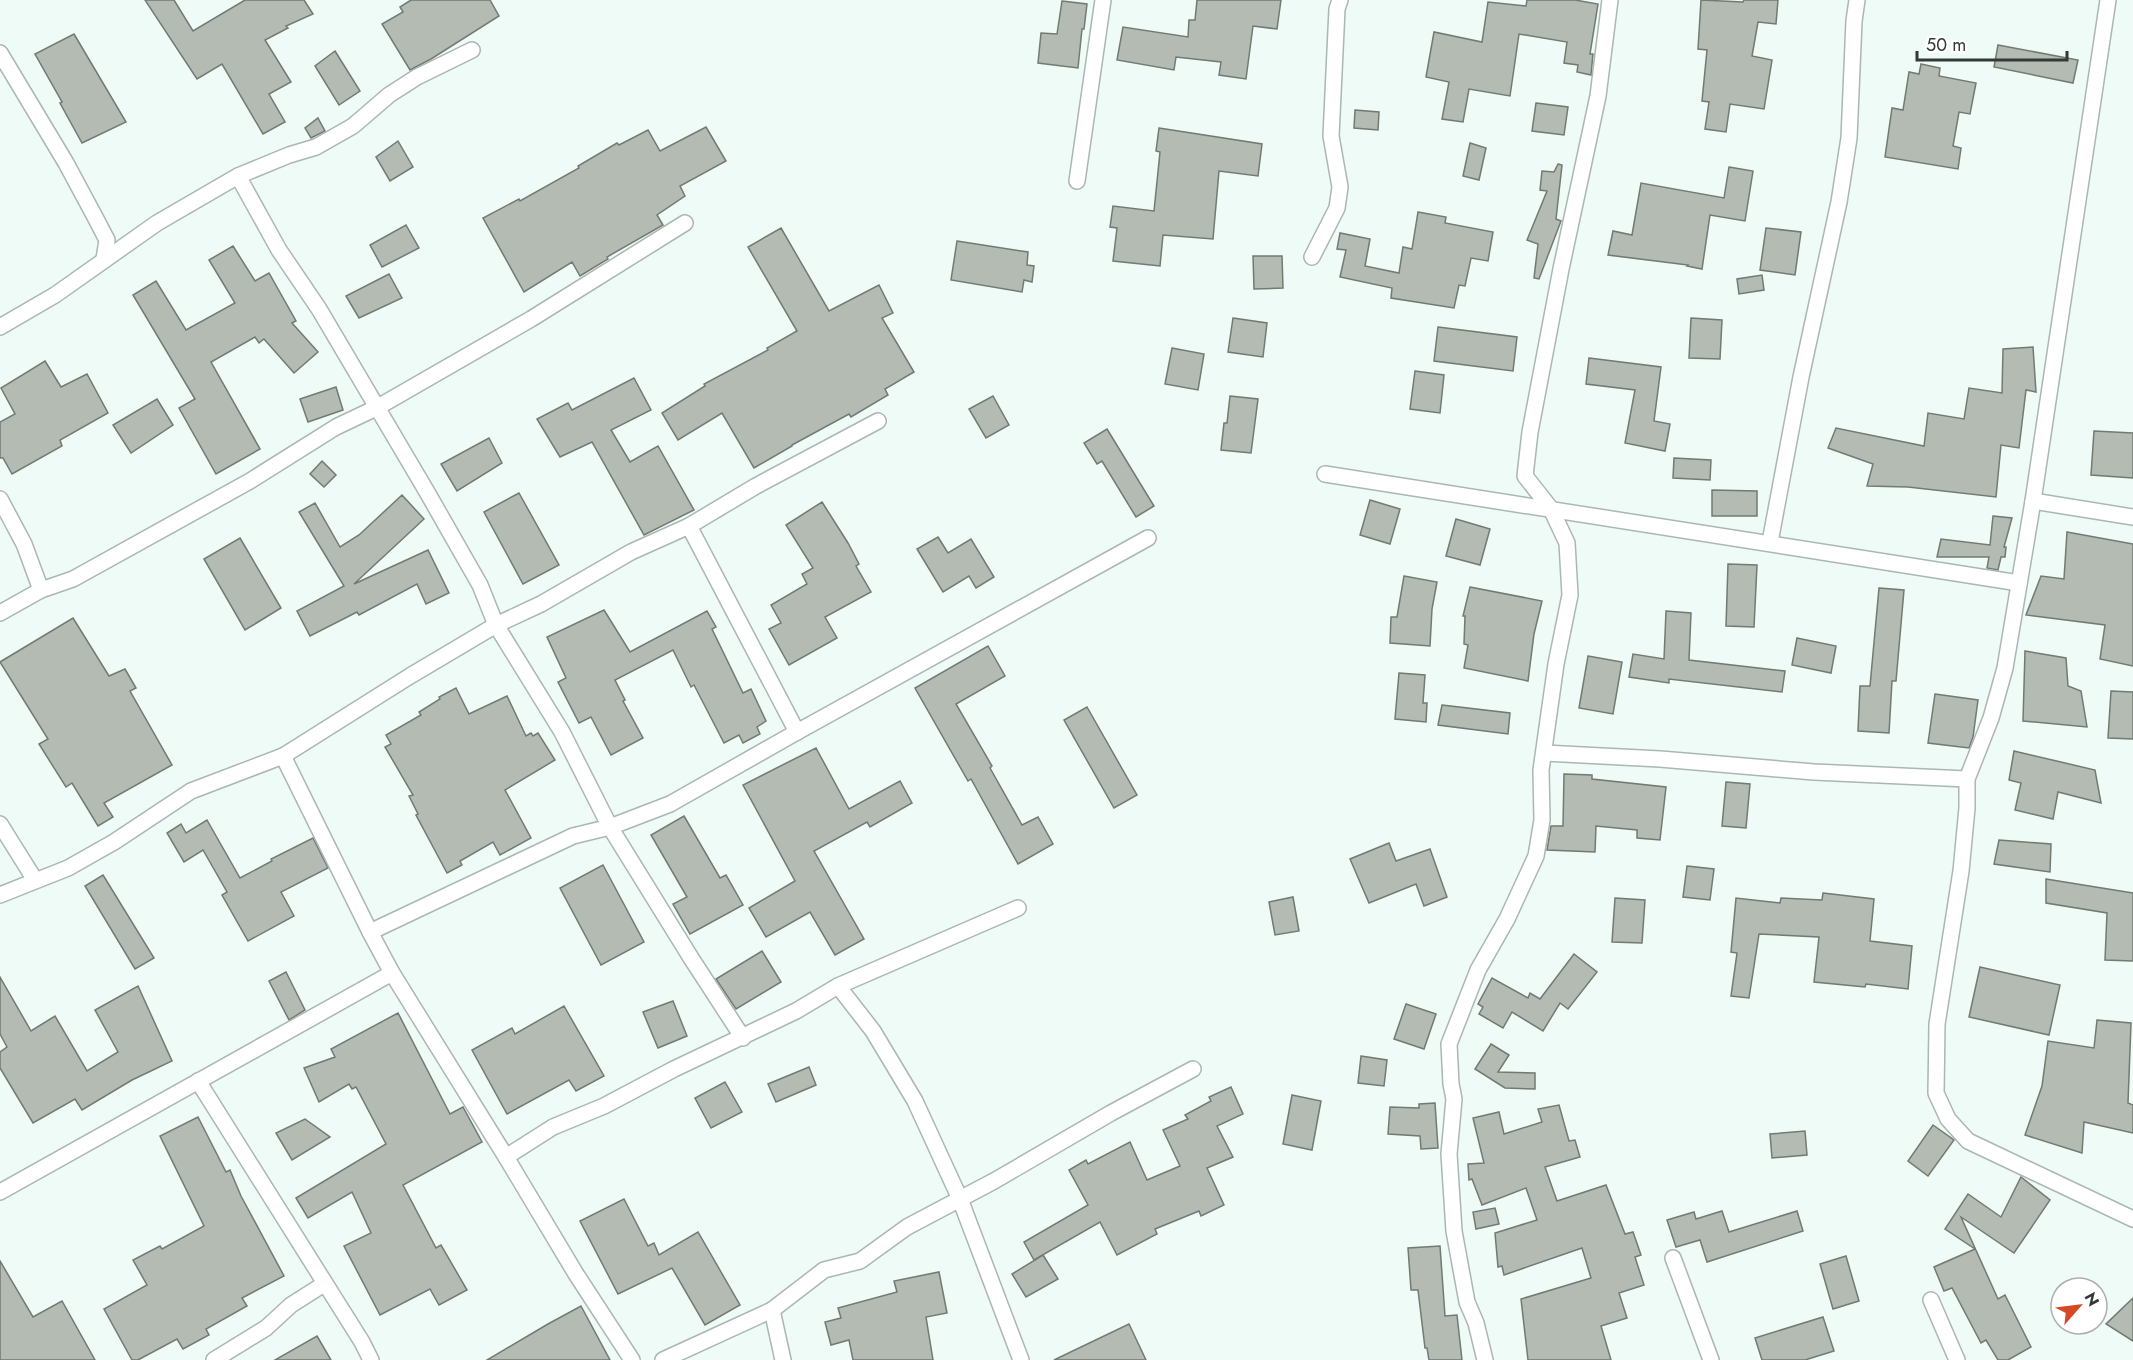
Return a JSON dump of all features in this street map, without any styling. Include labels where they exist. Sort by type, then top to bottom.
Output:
[{"type":"street","points":[[1077,181],[1103,0]]},
{"type":"street","points":[[1312,257],[1337,208],[1340,187],[1331,136],[1336,9],[1340,0]]},
{"type":"street","points":[[1485,1360],[1476,1323],[1467,1302],[1454,1231],[1449,1154],[1454,1099],[1449,1044],[1478,970],[1507,920],[1536,856],[1542,820],[1541,770],[1556,664],[1570,595],[1567,543],[1551,509],[1525,476],[1530,432],[1561,269],[1598,96],[1610,0]]},
{"type":"street","points":[[1770,543],[1800,377],[1839,202],[1849,138],[1857,0]]},
{"type":"street","points":[[2108,0],[2033,501],[2005,668],[1991,718],[1967,779],[1967,808],[1961,871],[1937,1024],[1936,1093],[1948,1119],[1968,1141],[2133,1219]]},
{"type":"street","points":[[0,327],[55,295],[157,223],[238,176],[289,155],[316,147],[353,126],[389,95],[417,77],[472,50]]},
{"type":"street","points":[[0,53],[66,163],[107,240],[104,259]]},
{"type":"street","points":[[238,176],[279,250],[319,309],[378,407],[480,585],[496,625],[562,732],[610,827],[743,1038]]},
{"type":"street","points":[[0,613],[41,590],[73,579],[250,481],[336,427],[378,407],[531,319],[685,223]]},
{"type":"street","points":[[0,894],[68,868],[114,842],[191,791],[282,756],[496,625],[541,604],[631,552],[689,526],[756,486],[878,421]]},
{"type":"street","points":[[1325,474],[2019,583]]},
{"type":"street","points":[[0,499],[24,544],[41,590]]},
{"type":"street","points":[[2033,501],[2133,517]]},
{"type":"street","points":[[689,526],[797,732]]},
{"type":"street","points":[[370,932],[573,836],[610,827],[670,804],[1148,538]]},
{"type":"street","points":[[1544,753],[1660,759],[1814,772],[1967,779]]},
{"type":"street","points":[[282,756],[392,973],[576,1274],[632,1360]]},
{"type":"street","points":[[0,824],[35,880]]},
{"type":"street","points":[[506,1157],[553,1127],[604,1106],[674,1069],[743,1038],[838,986],[1018,908]]},
{"type":"street","points":[[0,1192],[392,973]]},
{"type":"street","points":[[838,986],[873,1031],[915,1101],[960,1199],[1021,1360]]},
{"type":"street","points":[[663,1360],[772,1310],[824,1270],[861,1261],[907,1227],[1193,1069]]},
{"type":"street","points":[[198,1081],[362,1342],[371,1360]]},
{"type":"street","points":[[1673,1258],[1711,1360]]},
{"type":"street","points":[[214,1360],[266,1328],[291,1305],[324,1284]]},
{"type":"street","points":[[1931,1300],[1958,1360]]},
{"type":"street","points":[[772,1310],[783,1360]]},
{"type":"building","points":[[145,0],[174,0],[193,31],[245,0],[304,0],[313,14],[286,26],[288,28],[265,40],[291,82],[269,94],[285,122],[263,134],[222,64],[197,79]]},
{"type":"building","points":[[411,0],[490,0],[499,16],[410,70],[382,24],[403,12],[400,7]]},
{"type":"building","points":[[1197,0],[1281,0],[1277,29],[1253,26],[1246,79],[1219,75],[1221,62],[1176,57],[1174,70],[1117,60],[1123,27],[1188,37],[1189,20],[1195,20]]},
{"type":"building","points":[[1527,0],[1575,0],[1598,4],[1590,54],[1593,54],[1591,75],[1577,72],[1578,65],[1564,63],[1567,42],[1519,34],[1510,96],[1469,89],[1463,122],[1442,119],[1449,82],[1426,77],[1434,32],[1482,42],[1488,2],[1526,6]]},
{"type":"building","points":[[1701,0],[1743,2],[1744,0],[1778,0],[1776,24],[1758,22],[1752,56],[1772,60],[1764,109],[1730,104],[1726,132],[1705,129],[1709,102],[1702,101],[1707,50],[1698,49]]},
{"type":"building","points":[[1062,1],[1087,4],[1078,68],[1038,63],[1041,33],[1057,34]]},
{"type":"building","points":[[74,34],[126,122],[82,143],[35,54]]},
{"type":"building","points":[[1998,45],[2078,60],[2073,83],[1994,67]]},
{"type":"building","points":[[335,51],[360,91],[339,105],[315,66]]},
{"type":"building","points":[[1921,64],[1940,68],[1939,76],[1976,83],[1970,114],[1959,112],[1953,146],[1961,148],[1958,169],[1885,157],[1892,108],[1903,110],[1909,72],[1919,74]]},
{"type":"building","points":[[1536,103],[1568,107],[1564,135],[1532,131]]},
{"type":"building","points":[[1355,110],[1379,112],[1378,130],[1354,128]]},
{"type":"building","points":[[318,118],[325,131],[311,138],[305,128]]},
{"type":"building","points":[[706,127],[726,161],[680,186],[685,196],[657,215],[663,225],[607,257],[608,259],[580,276],[572,262],[524,292],[483,218],[519,199],[520,201],[579,168],[578,166],[617,143],[619,145],[648,130],[660,151]]},
{"type":"building","points":[[1159,128],[1262,144],[1258,176],[1219,171],[1213,239],[1163,235],[1160,266],[1113,261],[1117,228],[1110,227],[1113,206],[1154,211],[1160,152],[1156,151]]},
{"type":"building","points":[[398,141],[413,167],[390,181],[376,157]]},
{"type":"building","points":[[1470,143],[1486,148],[1479,180],[1463,176]]},
{"type":"building","points":[[1558,164],[1562,165],[1556,219],[1561,221],[1539,279],[1534,278],[1538,244],[1527,240],[1547,191],[1540,190],[1542,171],[1554,172]]},
{"type":"building","points":[[1729,167],[1753,171],[1745,221],[1710,215],[1702,269],[1688,265],[1608,255],[1613,231],[1632,235],[1641,183],[1724,198]]},
{"type":"building","points":[[1418,212],[1446,217],[1445,223],[1493,232],[1488,261],[1471,258],[1465,286],[1459,285],[1454,308],[1391,298],[1392,288],[1340,277],[1346,250],[1337,249],[1340,233],[1370,239],[1365,266],[1399,273],[1403,247],[1412,249]]},
{"type":"building","points":[[406,225],[419,248],[382,267],[370,245]]},
{"type":"building","points":[[781,228],[829,311],[879,285],[893,313],[882,318],[914,372],[885,389],[888,395],[851,417],[849,414],[792,445],[754,468],[722,413],[678,440],[662,413],[705,386],[704,384],[768,350],[767,348],[797,331],[748,247]]},
{"type":"building","points":[[1766,228],[1801,232],[1795,275],[1760,270]]},
{"type":"building","points":[[957,241],[1028,252],[1027,265],[1034,266],[1032,282],[1024,280],[1022,292],[951,280]]},
{"type":"building","points":[[233,246],[255,281],[269,273],[296,321],[292,323],[318,352],[294,373],[264,339],[259,343],[255,337],[211,362],[260,449],[216,474],[179,408],[195,399],[133,295],[156,281],[186,330],[235,303],[209,260]]},
{"type":"building","points":[[1253,256],[1282,256],[1283,288],[1254,289]]},
{"type":"building","points":[[389,274],[402,298],[359,318],[346,296]]},
{"type":"building","points":[[1762,275],[1764,290],[1739,294],[1737,279]]},
{"type":"building","points":[[1233,318],[1267,323],[1263,357],[1228,352]]},
{"type":"building","points":[[1691,318],[1722,320],[1720,359],[1689,358]]},
{"type":"building","points":[[1438,327],[1517,337],[1513,371],[1434,361]]},
{"type":"building","points":[[2033,347],[2036,392],[2026,390],[2019,448],[2001,445],[1996,497],[1908,487],[1867,486],[1873,464],[1828,448],[1836,428],[1924,446],[1928,413],[1964,419],[1969,388],[2002,393],[2003,349]]},
{"type":"building","points":[[1172,348],[1204,354],[1198,390],[1165,384]]},
{"type":"building","points":[[1589,358],[1661,367],[1654,421],[1670,424],[1665,451],[1625,443],[1635,390],[1586,384]]},
{"type":"building","points":[[45,361],[61,387],[87,374],[108,413],[60,440],[62,446],[12,474],[3,458],[0,458],[0,422],[15,414],[1,388]]},
{"type":"building","points":[[1415,371],[1444,375],[1440,413],[1410,409]]},
{"type":"building","points":[[634,378],[651,410],[611,430],[630,462],[658,446],[694,510],[644,535],[592,442],[560,457],[537,419],[568,403],[572,410]]},
{"type":"building","points":[[336,387],[343,410],[308,422],[300,399]]},
{"type":"building","points":[[993,396],[1009,425],[986,438],[969,409]]},
{"type":"building","points":[[1230,396],[1258,399],[1251,453],[1221,450]]},
{"type":"building","points":[[157,399],[173,425],[131,453],[113,425]]},
{"type":"building","points":[[1107,429],[1154,506],[1136,517],[1102,461],[1097,464],[1084,443]]},
{"type":"building","points":[[2094,431],[2133,433],[2133,478],[2091,475]]},
{"type":"building","points":[[489,438],[502,463],[457,491],[441,464]]},
{"type":"building","points":[[1674,458],[1711,460],[1710,480],[1673,478]]},
{"type":"building","points":[[322,461],[336,475],[324,487],[310,474]]},
{"type":"building","points":[[1712,490],[1757,491],[1757,516],[1712,516]]},
{"type":"building","points":[[519,493],[559,565],[523,584],[484,512]]},
{"type":"building","points":[[402,495],[424,519],[354,584],[428,550],[449,593],[426,604],[417,584],[359,615],[357,612],[310,636],[297,611],[344,586],[299,512],[315,503],[340,547],[359,535]]},
{"type":"building","points":[[1370,500],[1400,509],[1390,544],[1360,535]]},
{"type":"building","points":[[822,502],[848,543],[859,564],[856,566],[871,592],[825,617],[837,638],[789,665],[769,629],[781,623],[771,605],[807,584],[802,574],[813,568],[786,525]]},
{"type":"building","points":[[1993,516],[2012,518],[2004,547],[2006,547],[2005,557],[2001,557],[1998,570],[1987,568],[1989,557],[1937,557],[1941,539],[1990,545]]},
{"type":"building","points":[[1456,519],[1490,529],[1480,565],[1446,556]]},
{"type":"building","points":[[2067,532],[2133,544],[2133,666],[2100,659],[2105,625],[2026,615],[2041,576],[2064,579]]},
{"type":"building","points":[[938,537],[948,553],[971,539],[994,577],[976,588],[969,576],[943,592],[917,549]]},
{"type":"building","points":[[240,538],[281,608],[245,630],[204,559]]},
{"type":"building","points":[[1728,564],[1757,565],[1754,627],[1726,626]]},
{"type":"building","points":[[1404,576],[1437,582],[1432,609],[1430,646],[1390,643],[1391,617],[1397,617]]},
{"type":"building","points":[[1470,587],[1542,601],[1534,634],[1528,681],[1464,668],[1468,645],[1464,644],[1465,616],[1463,616]]},
{"type":"building","points":[[1879,588],[1904,590],[1896,681],[1892,681],[1889,733],[1858,731],[1860,686],[1870,686]]},
{"type":"building","points":[[604,610],[630,652],[707,611],[716,627],[712,629],[743,693],[751,689],[766,721],[757,727],[760,734],[743,743],[739,735],[724,743],[694,685],[691,687],[673,650],[615,680],[625,700],[623,701],[643,738],[611,755],[591,717],[579,723],[558,682],[566,678],[547,637]]},
{"type":"building","points":[[1666,611],[1691,613],[1689,660],[1785,671],[1782,692],[1669,679],[1669,683],[1629,677],[1633,654],[1664,659]]},
{"type":"building","points":[[73,618],[109,676],[125,669],[136,688],[130,691],[172,765],[104,803],[113,817],[98,826],[72,783],[66,787],[39,744],[48,739],[0,662]]},
{"type":"building","points":[[1797,638],[1836,646],[1831,673],[1792,665]]},
{"type":"building","points":[[988,646],[1005,676],[956,704],[992,766],[990,768],[1022,825],[1038,817],[1053,844],[1018,864],[971,779],[968,781],[915,688]]},
{"type":"building","points":[[2025,651],[2066,658],[2068,686],[2081,691],[2087,727],[2023,721]]},
{"type":"building","points":[[1588,656],[1622,662],[1613,714],[1579,708]]},
{"type":"building","points":[[1399,673],[1425,675],[1423,703],[1427,703],[1426,722],[1395,719]]},
{"type":"building","points":[[456,688],[469,714],[507,696],[526,736],[538,733],[555,760],[505,790],[531,838],[500,855],[493,842],[460,861],[462,865],[447,873],[416,815],[418,814],[409,796],[413,795],[385,747],[391,744],[386,735],[421,715],[419,712]]},
{"type":"building","points":[[2111,691],[2133,692],[2133,739],[2108,738]]},
{"type":"building","points":[[1935,694],[1978,700],[1973,737],[1969,748],[1928,743]]},
{"type":"building","points":[[1442,705],[1510,713],[1508,734],[1438,725]]},
{"type":"building","points":[[1087,707],[1137,795],[1114,808],[1064,720]]},
{"type":"building","points":[[816,748],[849,809],[900,781],[912,803],[870,827],[867,822],[814,851],[864,939],[835,955],[810,912],[766,937],[749,908],[795,881],[743,785]]},
{"type":"building","points":[[2014,751],[2095,770],[2101,803],[2058,792],[2053,819],[2015,810],[2021,783],[2009,780]]},
{"type":"building","points":[[1564,774],[1592,775],[1592,779],[1666,787],[1660,840],[1637,838],[1637,830],[1596,826],[1595,852],[1547,850],[1551,826],[1563,826]]},
{"type":"building","points":[[1726,782],[1750,784],[1746,828],[1722,826]]},
{"type":"building","points":[[684,816],[720,878],[726,875],[743,905],[690,934],[673,904],[687,897],[651,835]]},
{"type":"building","points":[[207,820],[240,878],[313,838],[328,868],[281,892],[294,916],[248,941],[222,895],[227,892],[203,850],[184,862],[167,833],[181,824],[186,833]]},
{"type":"building","points":[[1999,840],[2051,844],[2050,872],[1994,864]]},
{"type":"building","points":[[1389,843],[1396,861],[1430,849],[1447,897],[1424,906],[1416,884],[1369,903],[1350,859]]},
{"type":"building","points":[[603,865],[644,942],[601,965],[560,888]]},
{"type":"building","points":[[1687,866],[1714,869],[1710,900],[1683,897]]},
{"type":"building","points":[[103,875],[154,958],[135,969],[85,886]]},
{"type":"building","points":[[2046,879],[2133,893],[2133,961],[2105,960],[2107,913],[2046,903]]},
{"type":"building","points":[[1823,893],[1874,899],[1870,941],[1912,946],[1908,989],[1866,984],[1865,987],[1814,982],[1819,937],[1759,934],[1749,998],[1731,996],[1737,953],[1731,952],[1736,898],[1780,903],[1781,898],[1822,900]]},
{"type":"building","points":[[1293,897],[1299,931],[1275,935],[1269,902]]},
{"type":"building","points":[[1615,898],[1645,900],[1642,943],[1612,942]]},
{"type":"building","points":[[762,951],[781,982],[736,1009],[716,979]]},
{"type":"building","points":[[1574,954],[1597,972],[1568,1009],[1560,1003],[1543,1031],[1512,1012],[1503,1028],[1479,1014],[1483,1007],[1478,1004],[1492,978],[1528,998],[1530,993],[1540,999]]},
{"type":"building","points":[[1980,967],[2060,985],[2049,1035],[1969,1017]]},
{"type":"building","points":[[286,972],[305,1010],[289,1020],[269,981]]},
{"type":"building","points":[[0,977],[31,1031],[55,1016],[87,1071],[118,1052],[95,1010],[138,986],[172,1061],[132,1080],[82,1110],[75,1099],[33,1123],[0,1068],[0,1052],[7,1047],[0,1034]]},
{"type":"building","points":[[673,1001],[687,1036],[658,1048],[643,1012]]},
{"type":"building","points":[[1406,1004],[1436,1014],[1424,1049],[1394,1039]]},
{"type":"building","points":[[564,1006],[604,1076],[576,1091],[569,1080],[507,1114],[472,1050],[512,1028],[515,1034]]},
{"type":"building","points":[[398,1013],[450,1114],[463,1107],[482,1142],[403,1185],[436,1248],[441,1245],[467,1290],[439,1305],[430,1289],[380,1315],[344,1246],[371,1233],[352,1192],[308,1218],[296,1198],[386,1144],[356,1087],[352,1089],[349,1084],[319,1102],[304,1068],[335,1057],[331,1049]]},
{"type":"building","points":[[2097,1020],[2131,1023],[2128,1103],[2133,1105],[2133,1133],[2084,1122],[2082,1153],[2025,1135],[2042,1086],[2048,1041],[2094,1048]]},
{"type":"building","points":[[1491,1044],[1509,1055],[1498,1072],[1535,1073],[1535,1089],[1505,1088],[1475,1069]]},
{"type":"building","points":[[1361,1056],[1387,1060],[1384,1086],[1358,1083]]},
{"type":"building","points":[[809,1067],[816,1085],[776,1102],[768,1084]]},
{"type":"building","points":[[725,1082],[742,1112],[711,1128],[695,1098]]},
{"type":"building","points":[[1231,1087],[1243,1114],[1217,1126],[1233,1157],[1207,1168],[1224,1205],[1201,1216],[1199,1211],[1155,1229],[1157,1234],[1117,1255],[1100,1222],[1034,1260],[1024,1242],[1088,1205],[1069,1170],[1086,1160],[1088,1164],[1130,1142],[1147,1180],[1180,1166],[1163,1130],[1188,1119],[1185,1115],[1211,1101],[1209,1097]]},
{"type":"building","points":[[1292,1095],[1321,1101],[1312,1150],[1283,1144]]},
{"type":"building","points":[[1435,1103],[1438,1148],[1421,1149],[1420,1136],[1388,1134],[1390,1107],[1419,1108],[1419,1104]]},
{"type":"building","points":[[1559,1105],[1569,1141],[1575,1140],[1580,1157],[1545,1167],[1557,1201],[1606,1185],[1625,1234],[1633,1232],[1641,1255],[1635,1257],[1644,1285],[1619,1293],[1627,1318],[1601,1326],[1611,1360],[1528,1360],[1521,1299],[1591,1278],[1582,1248],[1504,1275],[1502,1266],[1498,1267],[1495,1233],[1537,1220],[1526,1188],[1482,1205],[1472,1179],[1469,1180],[1468,1164],[1484,1163],[1473,1118],[1499,1112],[1504,1134],[1542,1122],[1538,1109]]},
{"type":"building","points":[[198,1117],[226,1172],[230,1170],[241,1196],[284,1276],[242,1298],[247,1306],[206,1329],[209,1335],[183,1349],[177,1339],[138,1360],[132,1360],[104,1309],[147,1285],[133,1260],[160,1246],[162,1249],[204,1226],[160,1136]]},
{"type":"building","points":[[305,1119],[330,1137],[292,1160],[276,1133]]},
{"type":"building","points":[[1933,1125],[1954,1140],[1928,1176],[1908,1161]]},
{"type":"building","points":[[1805,1131],[1807,1155],[1772,1158],[1770,1134]]},
{"type":"building","points":[[2021,1177],[2050,1200],[2014,1253],[1961,1217],[1998,1299],[2005,1295],[2031,1347],[2008,1360],[1998,1360],[1986,1340],[1981,1343],[1952,1288],[1944,1291],[1934,1267],[1975,1249],[1945,1229],[1968,1194],[2001,1217]]},
{"type":"building","points":[[624,1199],[648,1246],[654,1243],[659,1255],[698,1232],[740,1305],[705,1325],[672,1268],[618,1294],[580,1221]]},
{"type":"building","points":[[1495,1208],[1499,1224],[1476,1229],[1473,1212]]},
{"type":"building","points":[[1722,1211],[1729,1232],[1797,1211],[1803,1231],[1707,1262],[1700,1240],[1676,1247],[1667,1220],[1694,1212],[1696,1219]]},
{"type":"building","points":[[1440,1246],[1445,1316],[1457,1315],[1462,1360],[1429,1360],[1427,1348],[1425,1348],[1418,1290],[1411,1290],[1408,1248]]},
{"type":"building","points":[[1043,1255],[1058,1279],[1026,1297],[1012,1274]]},
{"type":"building","points":[[1846,1256],[1859,1301],[1833,1309],[1820,1264]]},
{"type":"building","points":[[0,1261],[33,1317],[62,1301],[95,1360],[0,1360]]},
{"type":"building","points":[[939,1272],[947,1313],[926,1317],[933,1360],[853,1360],[849,1340],[831,1345],[825,1322],[841,1318],[838,1308],[897,1292],[894,1281]]},
{"type":"building","points":[[2133,1298],[2133,1341],[2109,1326],[2109,1321]]},
{"type":"building","points":[[581,1306],[610,1360],[487,1360],[548,1324]]},
{"type":"building","points":[[1823,1317],[1834,1351],[1805,1360],[1762,1360],[1755,1338]]},
{"type":"building","points":[[1129,1324],[1146,1360],[1054,1360]]},
{"type":"building","points":[[317,1336],[331,1360],[275,1360]]}]
